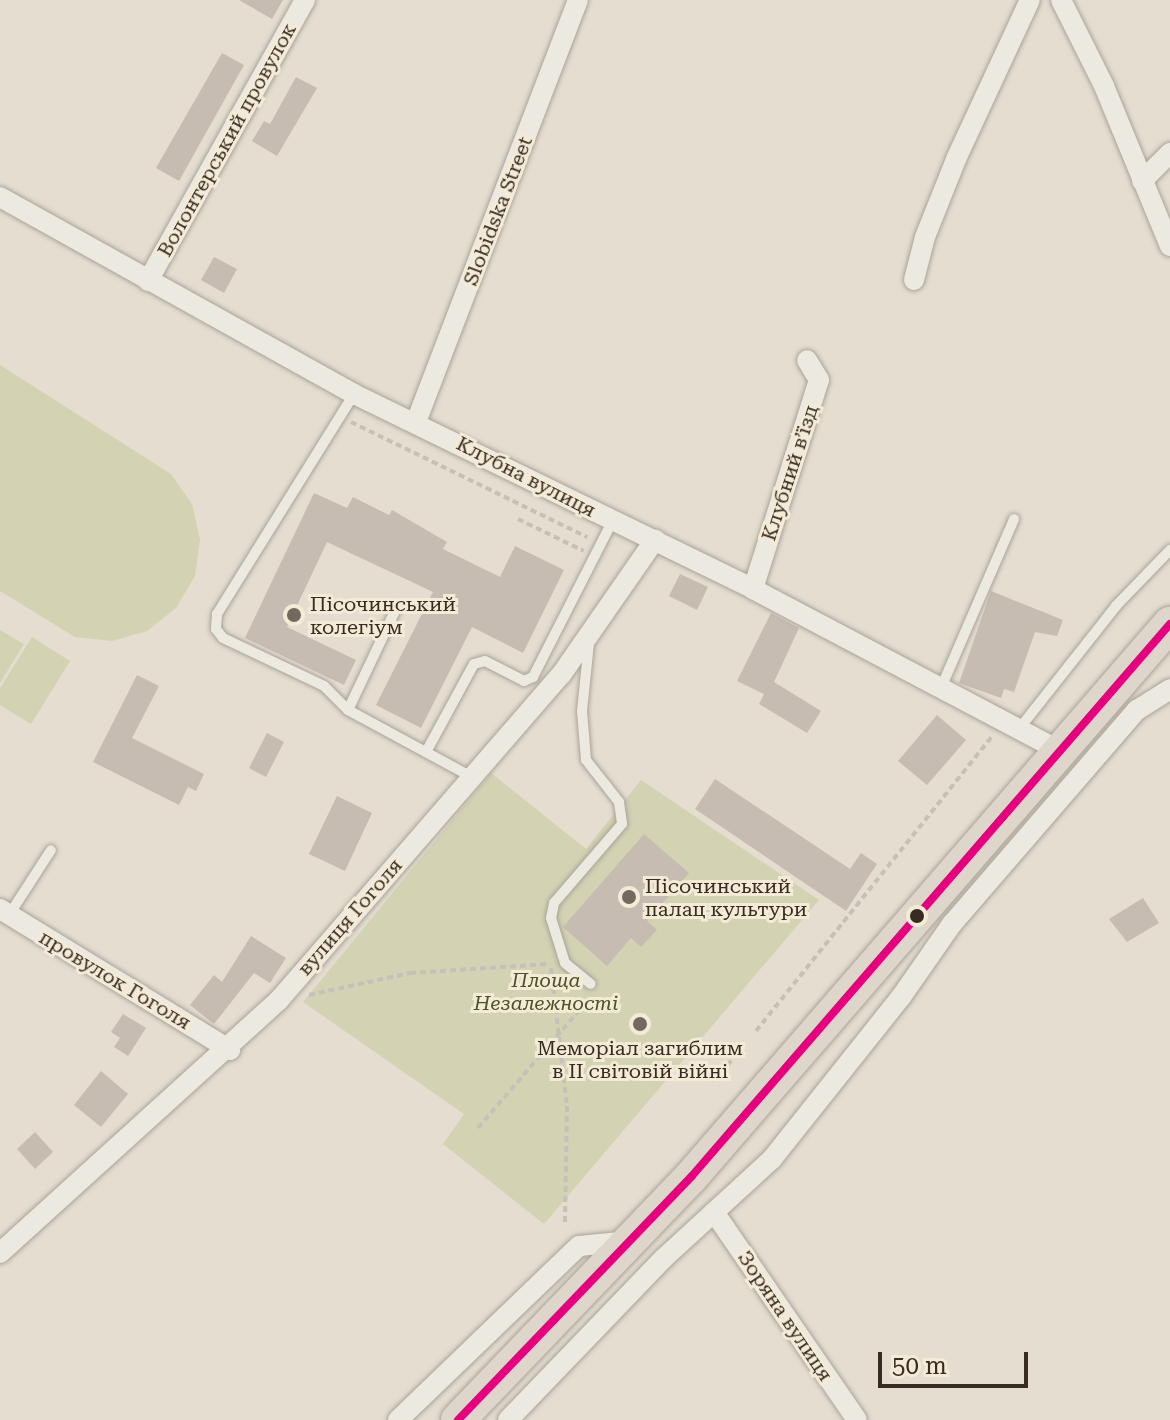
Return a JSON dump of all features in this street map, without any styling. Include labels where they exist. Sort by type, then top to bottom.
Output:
[{"type":"highway","points":[[458,1420],[631,1241],[1057,749],[1170,624]]},
{"type":"street","name":"Волонтерський провулок","points":[[148,281],[305,0]]},
{"type":"street","name":"Slobidska Street","points":[[416,422],[578,0]]},
{"type":"street","points":[[914,280],[925,237],[957,157],[1030,0]]},
{"type":"street","points":[[1061,0],[1170,246]]},
{"type":"street","points":[[1142,181],[1170,153]]},
{"type":"street","name":"Клубна вулиця","points":[[0,197],[354,394],[753,589],[1057,749]]},
{"type":"street","name":"Клубний в’їзд","points":[[753,589],[819,380],[807,360]]},
{"type":"street","name":"вулиця Гоголя","points":[[0,1253],[230,1050],[279,1000],[589,639],[655,540]]},
{"type":"street","points":[[508,1420],[714,1212],[772,1159],[812,1111],[952,924],[1127,722],[1170,689]]},
{"type":"street","name":"провулок Гоголя","points":[[4,912],[230,1050]]},
{"type":"street","name":"Зоряна вулиця","points":[[714,1212],[857,1420]]},
{"type":"street","points":[[398,1420],[579,1246],[631,1241]]},
{"type":"lane","points":[[354,394],[215,624],[223,638],[324,686],[348,710],[472,777]]},
{"type":"lane","points":[[941,688],[1014,519]]},
{"type":"lane","points":[[426,752],[474,664],[485,661],[524,681],[533,677],[613,520]]},
{"type":"lane","points":[[1012,726],[1116,606],[1170,550]]},
{"type":"lane","points":[[348,710],[396,609]]},
{"type":"lane","points":[[589,639],[582,711],[586,760],[624,815],[622,824],[554,903],[553,931],[565,963],[591,984]]},
{"type":"lane","points":[[4,912],[51,850]]},
{"type":"path","points":[[341,418],[601,544]]},
{"type":"path","points":[[509,508],[512,501]]},
{"type":"path","points":[[518,519],[594,556]]},
{"type":"path","points":[[756,1031],[1012,726]]},
{"type":"path","points":[[279,1000],[410,973],[565,963]]},
{"type":"path","points":[[551,964],[567,1106],[565,1224]]},
{"type":"path","points":[[478,1128],[583,1006]]},
{"type":"path","points":[[701,1074],[714,1080],[734,1058]]},
{"type":"green space","points":[[0,365],[171,474],[192,504],[200,540],[195,576],[176,608],[147,631],[112,641],[75,637],[0,591]]},
{"type":"green space","points":[[0,630],[24,644],[0,683]]},
{"type":"green space","points":[[32,637],[70,661],[31,724],[0,705],[0,688]]},
{"type":"green space","name":"Площа Незалежності","points":[[491,773],[586,849],[641,780],[819,900],[544,1224],[443,1144],[464,1114],[303,1002]]},
{"type":"building","points":[[239,0],[283,0],[272,19]]},
{"type":"building","points":[[222,53],[244,65],[179,181],[156,168]]},
{"type":"building","points":[[296,77],[317,88],[277,156],[252,141],[264,121],[270,124]]},
{"type":"building","points":[[214,257],[237,269],[224,293],[201,280]]},
{"type":"building","points":[[314,493],[347,508],[353,497],[389,515],[392,510],[447,542],[443,549],[500,577],[515,546],[564,570],[523,653],[472,627],[421,728],[376,705],[433,592],[327,542],[287,627],[356,660],[344,685],[245,638]]},
{"type":"building","points":[[680,574],[708,587],[697,610],[669,596]]},
{"type":"building","points":[[991,591],[1063,620],[1057,636],[1035,632],[1014,692],[1004,689],[1001,698],[959,683]]},
{"type":"building","points":[[771,613],[799,628],[774,682],[821,711],[807,733],[759,704],[764,694],[737,681]]},
{"type":"building","points":[[137,675],[159,686],[132,738],[204,774],[196,791],[188,787],[179,805],[93,762]]},
{"type":"building","points":[[937,715],[966,740],[927,785],[898,761]]},
{"type":"building","points":[[267,733],[284,742],[266,777],[249,768]]},
{"type":"building","points":[[715,779],[850,869],[861,853],[877,864],[846,911],[695,809]]},
{"type":"building","points":[[337,796],[372,813],[345,871],[309,854]]},
{"type":"building","name":"Пісочинський палац культури","points":[[644,834],[689,873],[647,921],[657,930],[641,947],[631,938],[607,966],[563,927]]},
{"type":"building","points":[[1143,898],[1159,923],[1127,942],[1109,919]]},
{"type":"building","points":[[251,936],[286,958],[270,983],[254,973],[214,1024],[190,1005],[214,975],[222,982]]},
{"type":"building","points":[[123,1014],[146,1028],[128,1056],[114,1047],[120,1038],[111,1032]]},
{"type":"building","points":[[101,1071],[128,1094],[101,1127],[74,1105]]},
{"type":"building","points":[[35,1132],[53,1152],[35,1169],[17,1149]]},
{"type":"transit line","points":[[458,1420],[691,1177],[1170,624]]},
{"type":"place","name":"Пісочинський колегіум","points":[[294,615]]},
{"type":"place","name":"Пісочинський палац культури","points":[[629,897]]},
{"type":"place","name":"Меморіал загиблим в II світовій війні","points":[[640,1024]]}]
